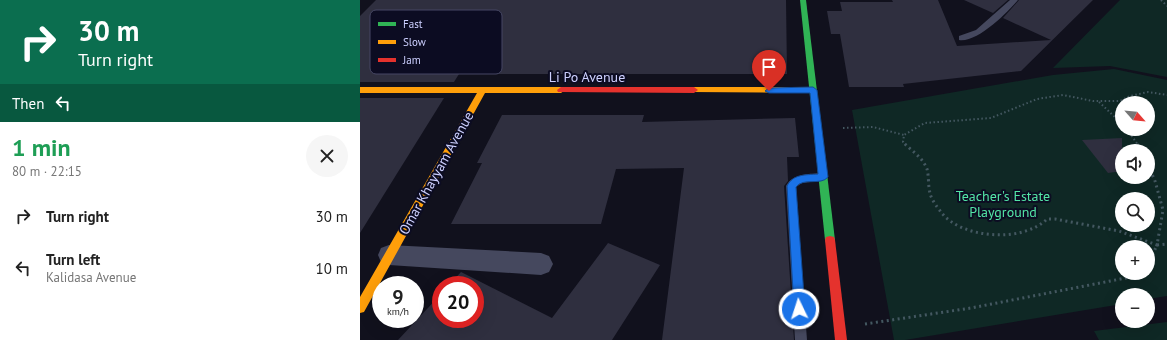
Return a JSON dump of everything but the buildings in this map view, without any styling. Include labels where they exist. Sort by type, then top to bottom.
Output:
[{"type":"street","points":[[803,0],[841,340]]},
{"type":"street","name":"Li Po Avenue","points":[[360,90],[813,90]]},
{"type":"street","name":"Omar Khayyam Avenue","points":[[360,308],[482,91]]},
{"type":"street","name":"Omar Khayyam Avenue","points":[[389,256],[541,264]]},
{"type":"lane","points":[[962,38],[979,32],[1014,0]]},
{"type":"lane","points":[[801,340],[791,186],[794,182],[801,178],[823,177]]},
{"type":"path","points":[[1161,0],[1167,6]]},
{"type":"path","points":[[1167,95],[1148,92],[1130,96],[1120,101],[1098,101],[1063,95],[1037,99],[991,118],[925,124],[912,129],[904,135],[903,142],[922,160],[927,169],[930,195],[941,212],[946,218],[966,229],[1002,236],[1025,232],[1040,226],[1047,219],[1055,219],[1119,231],[1156,244],[1167,244]]},
{"type":"path","points":[[1098,101],[1115,117]]},
{"type":"path","points":[[843,128],[873,127],[904,135]]},
{"type":"path","points":[[1155,181],[1163,210],[1156,244]]},
{"type":"path","points":[[839,328],[971,308],[1120,280]]},
{"type":"green space","points":[[1120,0],[1167,0],[1167,77],[1110,66],[1053,68]]},
{"type":"green space","name":"Teacher's Estate Playground","points":[[1114,69],[1167,80],[1167,296],[1155,298],[1155,288],[1115,288],[1115,305],[905,340],[894,340],[852,110],[1053,75]]},
{"type":"green space","points":[[1167,322],[1167,340],[1099,340],[1094,331],[1118,328],[1155,328],[1155,323]]},
{"type":"traffic: fast","points":[[803,0],[830,240]]},
{"type":"traffic: slow","points":[[360,90],[561,90]]},
{"type":"traffic: slow","points":[[694,90],[813,90]]},
{"type":"traffic: slow","points":[[360,308],[482,91]]},
{"type":"traffic: jam","points":[[561,90],[694,90]]},
{"type":"traffic: jam","points":[[830,240],[841,340]]},
{"type":"route","points":[[769,91],[813,90],[823,177],[801,178],[794,182],[791,186],[799,309]]}]
